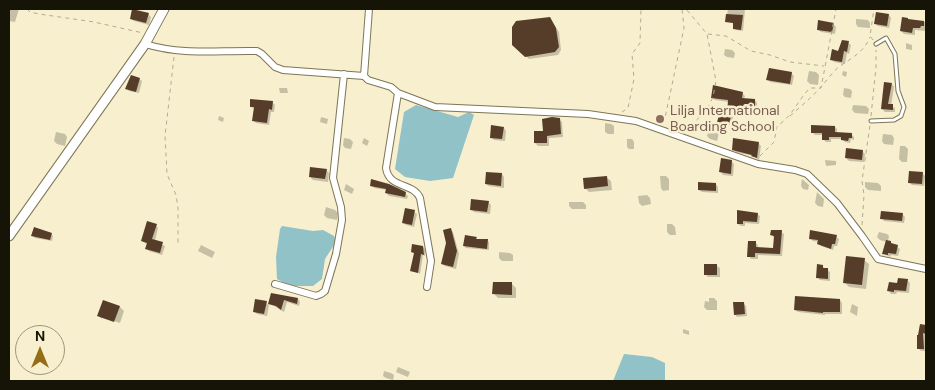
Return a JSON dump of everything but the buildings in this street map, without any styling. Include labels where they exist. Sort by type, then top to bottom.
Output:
[{"type":"main road","points":[[9,236],[145,44],[164,9]]},
{"type":"street","points":[[364,76],[369,9]]},
{"type":"street","points":[[145,44],[173,51],[257,51],[278,69],[364,76],[368,80],[391,87],[398,93],[435,107],[588,114],[636,121],[755,163],[807,174],[837,203],[876,257],[882,261],[926,269]]},
{"type":"street","points":[[275,284],[316,296],[325,291],[336,254],[342,220],[341,206],[333,178],[344,74]]},
{"type":"street","points":[[398,93],[386,168],[387,176],[391,180],[418,193],[420,198],[431,262],[427,287]]},
{"type":"lane","points":[[870,121],[894,120],[901,116],[904,107],[898,91],[895,54],[886,38],[876,44]]},
{"type":"path","points":[[27,9],[30,12],[39,14],[94,22],[150,34]]},
{"type":"path","points":[[614,118],[628,108],[634,79],[632,54],[640,43],[641,9]]},
{"type":"path","points":[[655,128],[665,118],[684,28],[682,9]]},
{"type":"path","points":[[679,136],[706,110],[713,98],[716,80],[707,34],[686,9]]},
{"type":"path","points":[[821,88],[836,9]]},
{"type":"path","points":[[707,34],[726,36],[751,52],[770,55],[790,62],[824,66]]},
{"type":"path","points":[[755,163],[774,142],[777,126],[788,119],[821,88],[839,67],[849,62],[867,44],[870,36]]},
{"type":"path","points":[[173,51],[165,136],[167,174],[176,195],[178,208],[178,244]]},
{"type":"path","points":[[788,119],[801,96],[810,88],[821,88]]},
{"type":"water","points":[[416,105],[458,117],[469,112],[474,115],[453,178],[430,181],[405,177],[395,169],[404,112]]},
{"type":"water","points":[[282,226],[313,231],[323,230],[334,236],[336,242],[325,259],[322,279],[313,286],[289,286],[277,279],[276,257]]},
{"type":"water","points":[[624,354],[652,357],[665,363],[665,381],[613,381]]},
{"type":"place","name":"Lilja International Boarding School","points":[[660,119]]}]
